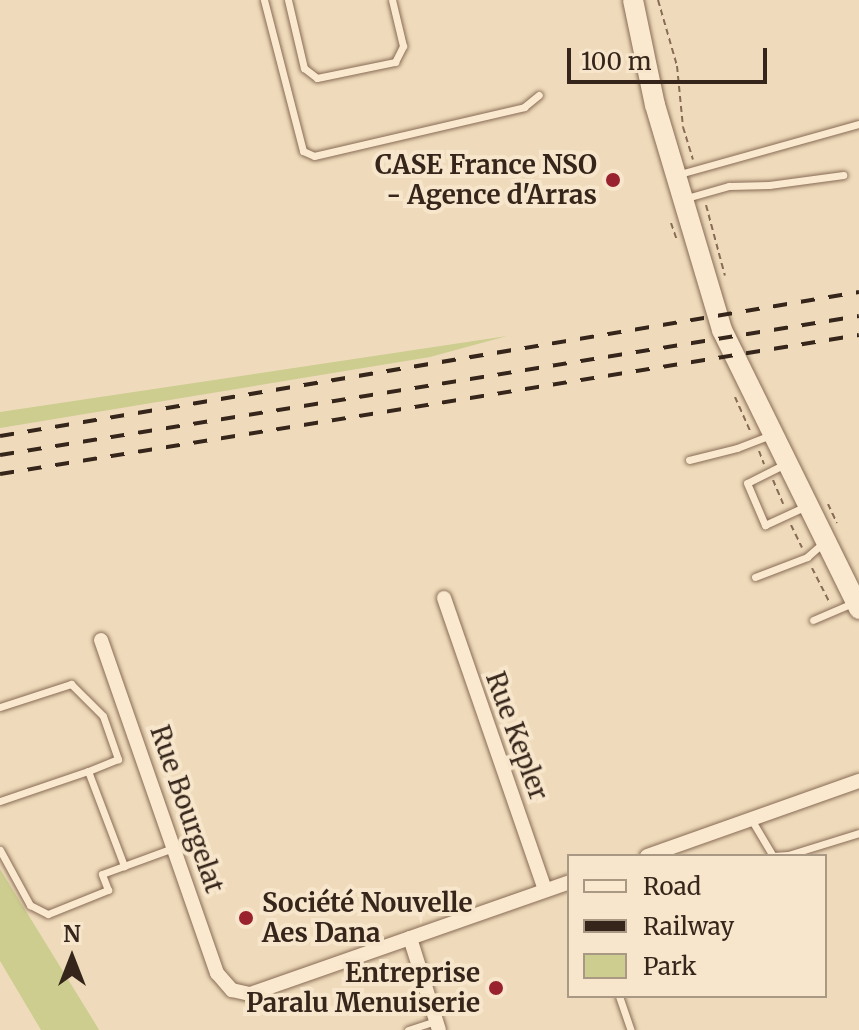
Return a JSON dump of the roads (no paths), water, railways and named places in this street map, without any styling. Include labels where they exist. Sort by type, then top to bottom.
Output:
[{"type":"main road","points":[[633,0],[655,105],[722,330],[785,464],[816,504],[833,538],[857,605]]},
{"type":"street","name":"Rue Kepler","points":[[444,598],[545,890]]},
{"type":"street","name":"Rue Bourgelat","points":[[101,640],[217,973],[232,990],[250,994],[410,938]]},
{"type":"street","points":[[653,854],[859,781]]},
{"type":"street","points":[[438,1025],[410,938],[567,883]]},
{"type":"lane","points":[[264,0],[303,151],[314,156],[524,107],[539,95]]},
{"type":"lane","points":[[288,0],[304,68],[309,75],[317,78],[395,62],[403,46],[392,0]]},
{"type":"lane","points":[[675,175],[859,124]]},
{"type":"lane","points":[[683,199],[729,186],[769,185],[843,175]]},
{"type":"lane","points":[[689,460],[737,448],[771,435]]},
{"type":"lane","points":[[785,464],[747,483],[765,525],[816,504]]},
{"type":"lane","points":[[755,577],[807,557],[833,538]]},
{"type":"lane","points":[[813,620],[857,605]]},
{"type":"lane","points":[[0,707],[71,684],[103,716],[118,759],[0,801]]},
{"type":"lane","points":[[88,771],[124,866]]},
{"type":"lane","points":[[751,819],[772,854]]},
{"type":"lane","points":[[791,854],[859,833]]},
{"type":"lane","points":[[0,850],[30,905],[48,914],[108,890],[102,874],[175,847]]},
{"type":"lane","points":[[620,998],[631,1030]]},
{"type":"lane","points":[[408,1030],[438,1025]]},
{"type":"railway","points":[[0,436],[859,292]]},
{"type":"railway","points":[[0,455],[859,316]]},
{"type":"railway","points":[[0,474],[859,335]]},
{"type":"place","name":"CASE France NSO - Agence d'Arras","points":[[613,180]]},
{"type":"place","name":"Société Nouvelle Aes Dana","points":[[246,918]]},
{"type":"place","name":"Entreprise Paralu Menuiserie","points":[[496,988]]}]
